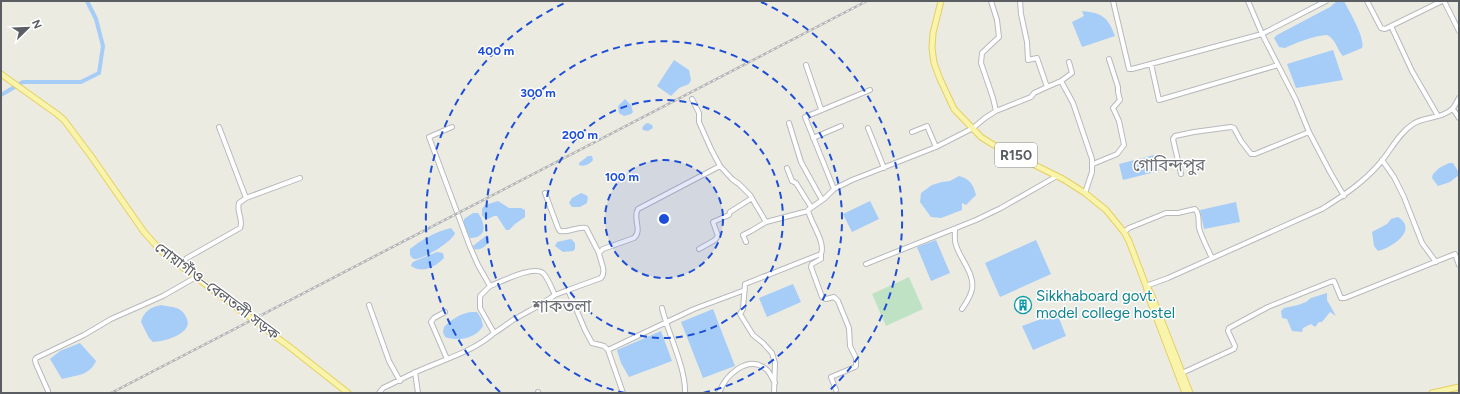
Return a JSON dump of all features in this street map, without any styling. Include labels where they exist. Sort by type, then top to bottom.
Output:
[{"type":"main road","name":"R150","points":[[941,1],[933,33],[932,48],[934,63],[954,109],[980,137],[1057,176],[1085,193],[1106,210],[1124,232],[1177,366],[1185,393]]},
{"type":"main road","name":"নোয়াগাঁও–বেলতলী সড়ক","points":[[3,76],[64,120],[151,241],[162,252],[291,348],[348,393]]},
{"type":"main road","name":"R150","points":[[1177,366],[1182,372],[1190,393]]},
{"type":"main road","points":[[1432,393],[1459,387]]},
{"type":"street","points":[[991,1],[997,20],[999,36],[982,53],[981,63],[996,111]]},
{"type":"street","points":[[1020,1],[1021,14],[1027,42],[1028,60],[1037,58],[1047,87]]},
{"type":"street","points":[[1114,1],[1129,69],[1262,34],[1326,1]]},
{"type":"street","points":[[1248,1],[1262,34],[1296,100],[1310,132],[1344,196]]},
{"type":"street","points":[[1367,1],[1381,28],[1385,29],[1443,1],[1459,31]]},
{"type":"street","points":[[1391,26],[1412,71],[1438,116]]},
{"type":"street","points":[[1093,164],[1116,154],[1124,146],[1119,121],[1113,108],[1120,100],[1109,59]]},
{"type":"street","points":[[746,242],[743,235],[766,222],[809,209],[834,189],[852,180],[936,147],[973,128],[996,111],[1031,97],[1034,93],[1061,81],[1072,73],[1069,62]]},
{"type":"street","points":[[1151,64],[1160,100],[1278,65]]},
{"type":"street","points":[[806,65],[821,110]]},
{"type":"street","points":[[1061,81],[1073,104],[1092,159],[1092,172],[1085,193]]},
{"type":"street","points":[[834,189],[805,117],[870,90]]},
{"type":"street","points":[[1146,286],[1322,209],[1344,196],[1364,179],[1382,160],[1400,136],[1412,125],[1420,120],[1438,116],[1452,109],[1459,98]]},
{"type":"street","points":[[692,99],[699,113],[699,122],[720,166],[752,198],[766,222]]},
{"type":"street","points":[[1452,109],[1459,118]]},
{"type":"street","points":[[789,123],[801,162],[822,200]]},
{"type":"street","points":[[813,138],[841,126]]},
{"type":"street","points":[[912,132],[927,126],[936,147]]},
{"type":"street","points":[[219,127],[246,198]]},
{"type":"street","points":[[452,127],[429,138],[470,247],[490,286]]},
{"type":"street","points":[[1181,174],[1173,139],[1175,136],[1232,127],[1251,154],[1256,154],[1310,132]]},
{"type":"street","points":[[868,128],[884,168]]},
{"type":"street","points":[[1382,160],[1394,177],[1404,197],[1422,243],[1436,262]]},
{"type":"street","points":[[599,253],[603,249],[634,238],[637,235],[636,214],[638,209],[720,166]]},
{"type":"street","points":[[787,168],[792,181],[796,182],[809,209],[822,250],[821,259],[812,264],[811,267],[822,297],[826,299],[834,297],[838,301],[849,328],[850,346],[856,360],[856,366],[855,368],[831,377],[836,390]]},
{"type":"street","points":[[866,264],[955,230],[1002,208],[1057,176]]},
{"type":"street","points":[[180,266],[187,258],[240,228],[242,223],[238,206],[239,203],[246,198],[300,178]]},
{"type":"street","points":[[379,393],[383,388],[400,381],[415,372],[474,346],[488,338],[511,321],[534,309],[555,295],[602,278],[604,271],[599,253],[586,228],[583,227],[568,232],[560,231],[545,193]]},
{"type":"street","points":[[699,248],[715,240],[718,236],[713,222],[729,216],[730,212],[752,198]]},
{"type":"street","points":[[1124,232],[1129,228],[1166,213],[1178,213],[1195,209],[1198,212],[1200,228],[1204,241],[1212,258]]},
{"type":"street","points":[[955,230],[954,238],[956,246],[972,279],[972,289],[969,298],[962,309]]},
{"type":"street","points":[[774,393],[774,362],[772,353],[753,335],[740,316],[740,312],[744,309],[745,284],[821,254]]},
{"type":"street","points":[[1182,372],[1234,349],[1235,346],[1228,331],[1229,328],[1268,307],[1334,281],[1341,298],[1345,298],[1455,254],[1459,265]]},
{"type":"street","points":[[494,333],[480,308],[479,300],[480,296],[490,286],[530,270],[538,271],[543,274],[555,295]]},
{"type":"street","points":[[48,391],[36,364],[36,358],[84,335],[100,324],[163,296],[196,278]]},
{"type":"street","points":[[568,290],[592,343],[604,346],[608,350],[623,393]]},
{"type":"street","points":[[608,350],[694,309],[745,290]]},
{"type":"street","points":[[369,304],[389,361],[400,381]]},
{"type":"street","points":[[662,308],[681,368],[685,393]]},
{"type":"street","points":[[445,312],[434,318],[431,322],[447,359]]},
{"type":"street","points":[[719,393],[726,378],[743,366],[750,364],[758,365],[767,370],[775,383]]},
{"type":"street","points":[[415,372],[418,393]]},
{"type":"green space","points":[[909,277],[923,309],[886,326],[872,294]]},
{"type":"water","points":[[1337,1],[1344,1],[1362,38],[1362,48],[1343,56],[1332,39],[1327,35],[1306,40],[1285,48],[1279,47],[1274,38],[1277,35],[1330,7]]},
{"type":"water","points":[[1082,11],[1095,13],[1107,20],[1115,36],[1082,47],[1072,22],[1084,16]]},
{"type":"water","points":[[1333,50],[1343,80],[1296,88],[1287,64]]},
{"type":"water","points":[[674,60],[689,70],[691,80],[689,84],[679,88],[671,96],[657,86]]},
{"type":"water","points":[[625,99],[631,105],[633,112],[624,116],[619,113],[618,106]]},
{"type":"water","points":[[648,123],[652,125],[653,128],[648,131],[643,130],[642,128]]},
{"type":"water","points":[[1154,155],[1159,171],[1123,180],[1119,164]]},
{"type":"water","points":[[588,156],[592,156],[593,160],[589,164],[579,165],[579,163]]},
{"type":"water","points":[[1449,163],[1453,163],[1459,175],[1450,182],[1438,186],[1432,178],[1433,174],[1439,168]]},
{"type":"water","points":[[959,176],[970,182],[976,195],[966,205],[962,203],[962,210],[941,218],[931,217],[920,202],[921,193],[932,185],[950,181]]},
{"type":"water","points":[[581,193],[588,197],[587,203],[580,207],[572,207],[569,203],[572,198]]},
{"type":"water","points":[[498,201],[509,208],[521,208],[525,210],[525,217],[509,230],[506,230],[497,216],[486,220],[482,215],[482,209],[485,205]]},
{"type":"water","points":[[870,201],[879,219],[852,232],[843,214]]},
{"type":"water","points":[[1236,202],[1240,222],[1204,229],[1200,210]]},
{"type":"water","points":[[473,213],[478,213],[481,217],[483,222],[483,230],[480,236],[470,238],[464,225],[464,219]]},
{"type":"water","points":[[1398,217],[1404,222],[1406,227],[1404,233],[1396,242],[1378,251],[1374,246],[1372,232],[1387,224],[1391,219]]},
{"type":"water","points":[[451,228],[455,233],[444,245],[419,258],[414,259],[410,255],[410,249],[424,239]]},
{"type":"water","points":[[487,235],[489,237],[488,244],[481,249],[474,249],[473,246]]},
{"type":"water","points":[[571,239],[575,243],[575,249],[573,251],[563,252],[555,246],[557,242]]},
{"type":"water","points":[[936,240],[950,273],[931,281],[917,247]]},
{"type":"water","points":[[1036,240],[1051,274],[1000,297],[985,263]]},
{"type":"water","points":[[437,252],[443,253],[444,258],[433,267],[420,269],[411,266],[415,261]]},
{"type":"water","points":[[793,284],[801,302],[767,317],[759,298]]},
{"type":"water","points":[[1327,293],[1327,300],[1336,316],[1330,312],[1322,322],[1319,322],[1315,327],[1311,324],[1303,328],[1302,332],[1292,331],[1287,319],[1282,318],[1281,311],[1284,308],[1298,305],[1311,298]]},
{"type":"water","points":[[161,305],[175,308],[183,312],[186,316],[188,324],[182,333],[170,339],[153,342],[149,338],[141,322],[148,310]]},
{"type":"water","points":[[713,309],[735,366],[703,378],[681,322]]},
{"type":"water","points":[[477,312],[481,318],[483,326],[480,330],[467,338],[456,339],[445,337],[443,332],[444,327],[447,324],[460,315]]},
{"type":"water","points":[[1057,313],[1066,336],[1033,350],[1022,326]]},
{"type":"water","points":[[661,331],[672,361],[629,377],[621,363],[617,350]]},
{"type":"water","points":[[80,343],[96,361],[90,370],[78,376],[62,379],[50,359],[60,351]]},
{"type":"waterway","points":[[1,95],[23,82],[81,82],[99,73],[103,46],[96,19],[87,1]]},
{"type":"railway","points":[[111,393],[867,1]]},
{"type":"place","name":"Sikkhaboard govt. model college hostel","points":[[1023,305]]},
{"type":"district","name":"গোবিন্দপুর","points":[[1169,165]]},
{"type":"district","name":"শাকতলা","points":[[562,306]]}]
